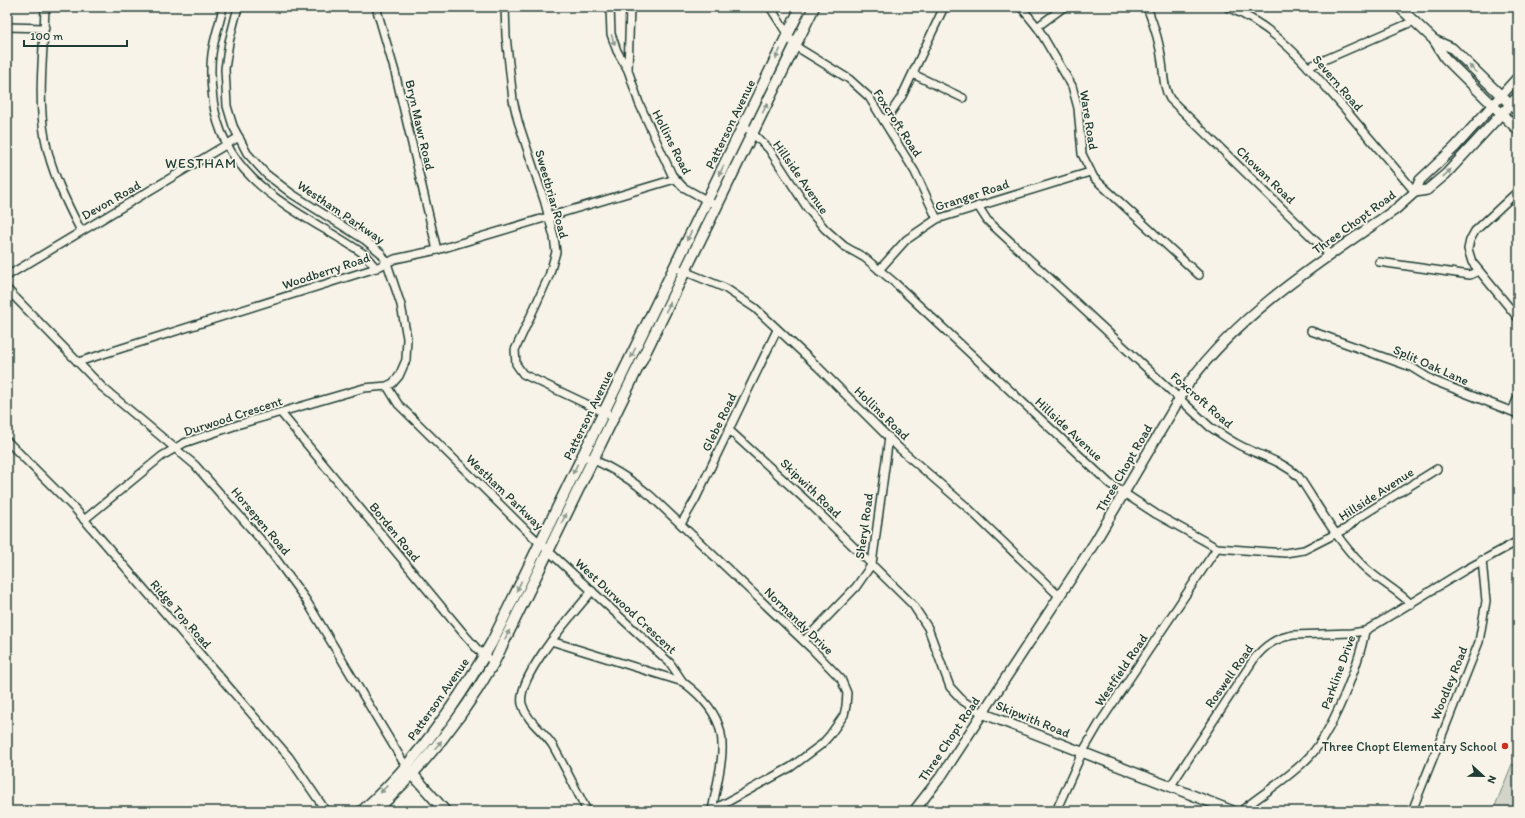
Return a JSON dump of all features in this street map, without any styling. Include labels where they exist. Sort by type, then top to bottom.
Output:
[{"type":"main road","name":"Patterson Avenue","points":[[362,811],[405,765],[454,703],[484,655],[801,7]]},
{"type":"main road","name":"Patterson Avenue","points":[[375,811],[412,774],[451,727],[494,662],[814,7]]},
{"type":"main road","points":[[1399,7],[1434,40],[1445,58],[1518,130]]},
{"type":"main road","points":[[1434,40],[1452,48],[1518,112]]},
{"type":"main road","name":"Three Chopt Road","points":[[914,811],[942,775],[1059,596],[1124,495],[1180,399],[1204,362],[1236,328],[1271,298],[1396,209],[1415,192],[1420,180],[1455,147],[1518,77]]},
{"type":"main road","name":"Three Chopt Road","points":[[1415,192],[1427,190],[1446,174],[1518,96]]},
{"type":"main road","name":"Skipwith Road","points":[[982,713],[1233,811]]},
{"type":"main road","name":"Horsepen Road","points":[[405,765],[445,811]]},
{"type":"street","points":[[45,7],[42,102],[44,137],[54,170],[81,231]]},
{"type":"street","name":"Westham Parkway","points":[[223,7],[212,54],[211,72],[215,112],[220,133],[226,144],[243,170],[263,189],[364,254],[376,268]]},
{"type":"street","name":"Westham Parkway","points":[[238,7],[229,42],[225,69],[227,106],[233,126],[247,153],[275,181],[365,240],[381,253],[387,263],[400,305],[407,338],[406,360],[403,369],[394,383],[387,386],[398,404],[540,543],[549,550]]},
{"type":"street","name":"Bryn Mawr Road","points":[[376,7],[395,72],[437,250]]},
{"type":"street","name":"Sweetbriar Road","points":[[505,7],[506,36],[513,100],[518,121],[554,237],[556,252],[553,263],[515,350],[516,364],[523,374],[614,417]]},
{"type":"street","name":"Hollins Road","points":[[610,7],[612,38],[617,51],[628,70],[639,103],[675,179],[683,187],[717,206]]},
{"type":"street","name":"Hollins Road","points":[[628,70],[630,7]]},
{"type":"street","name":"Foxcroft Road","points":[[770,7],[795,46],[849,79],[868,97],[885,120],[915,172],[937,219]]},
{"type":"street","points":[[885,120],[902,96],[944,7]]},
{"type":"street","name":"Ware Road","points":[[1021,7],[1037,27],[1072,86],[1078,108],[1082,154],[1090,172],[1111,195],[1199,275]]},
{"type":"street","points":[[1037,27],[1064,7]]},
{"type":"street","name":"Chowan Road","points":[[1147,7],[1160,48],[1167,94],[1183,112],[1330,255]]},
{"type":"street","name":"Severn Road","points":[[1227,7],[1253,19],[1269,30],[1308,67],[1415,192]]},
{"type":"street","points":[[1308,67],[1414,21]]},
{"type":"street","points":[[7,27],[45,28]]},
{"type":"street","points":[[913,74],[962,98]]},
{"type":"street","name":"Hillside Avenue","points":[[744,125],[769,149],[814,218],[837,240],[879,270],[1110,484],[1124,495],[1217,548],[1255,552],[1292,552],[1304,550],[1335,534],[1437,469]]},
{"type":"street","name":"Devon Road","points":[[7,276],[238,137]]},
{"type":"street","name":"Granger Road","points":[[879,270],[906,240],[937,219],[1090,172]]},
{"type":"street","name":"Woodberry Road","points":[[78,362],[376,268],[395,259],[437,250],[675,179]]},
{"type":"street","points":[[1518,191],[1475,231],[1470,240],[1468,254],[1479,271],[1518,318]]},
{"type":"street","name":"Foxcroft Road","points":[[978,206],[987,220],[1210,427],[1225,437],[1276,460],[1293,471],[1299,477],[1335,534],[1362,565],[1410,604]]},
{"type":"street","points":[[1379,262],[1470,275],[1479,271]]},
{"type":"street","name":"Hollins Road","points":[[674,267],[725,288],[744,299],[889,437],[968,508],[1059,596]]},
{"type":"street","name":"Horsepen Road","points":[[7,289],[102,387],[195,465],[268,548],[288,574],[323,627],[405,765]]},
{"type":"street","name":"Glebe Road","points":[[680,524],[695,500],[777,330]]},
{"type":"street","name":"Split Oak Lane","points":[[1310,331],[1411,367],[1432,380],[1515,412]]},
{"type":"street","name":"Durwood Crescent","points":[[84,520],[162,456],[203,436],[364,388],[387,386]]},
{"type":"street","points":[[1515,412],[1518,397]]},
{"type":"street","name":"Borden Road","points":[[281,413],[429,593],[478,650],[494,662]]},
{"type":"street","name":"Skipwith Road","points":[[729,430],[741,439],[913,605],[922,617],[933,641],[950,687],[963,701],[982,713]]},
{"type":"street","name":"Sheryl Road","points":[[804,641],[856,587],[872,564],[889,437]]},
{"type":"street","name":"Ridge Top Road","points":[[7,441],[57,490],[84,520],[289,757],[326,811]]},
{"type":"street","name":"Normandy Drive","points":[[582,455],[593,459],[634,481],[804,641],[845,686],[847,693],[846,706],[838,725],[822,744],[796,764],[712,811]]},
{"type":"street","name":"Parkline Drive","points":[[1241,811],[1306,761],[1322,741],[1333,719],[1361,651],[1365,631],[1482,560],[1518,541]]},
{"type":"street","name":"Westfield Road","points":[[1056,811],[1082,753],[1125,684],[1217,548]]},
{"type":"street","name":"West Durwood Crescent","points":[[549,550],[670,663],[683,682],[707,703],[716,718],[722,736],[723,751],[712,811]]},
{"type":"street","name":"Woodley Road","points":[[1412,811],[1479,642],[1486,601],[1482,560]]},
{"type":"street","points":[[587,811],[552,745],[529,717],[522,704],[522,699],[530,674],[551,641],[592,591]]},
{"type":"street","name":"Roswell Road","points":[[1170,787],[1254,658],[1269,643],[1292,635],[1351,633],[1365,631]]},
{"type":"street","name":"West Durwood Crescent","points":[[551,641],[683,682]]},
{"type":"shaded area","points":[[1512,764],[1518,767],[1518,811],[1493,811]]},
{"type":"place","name":"Three Chopt Elementary School","points":[[1505,746]]},
{"type":"district","name":"WESTHAM","points":[[201,163]]}]
